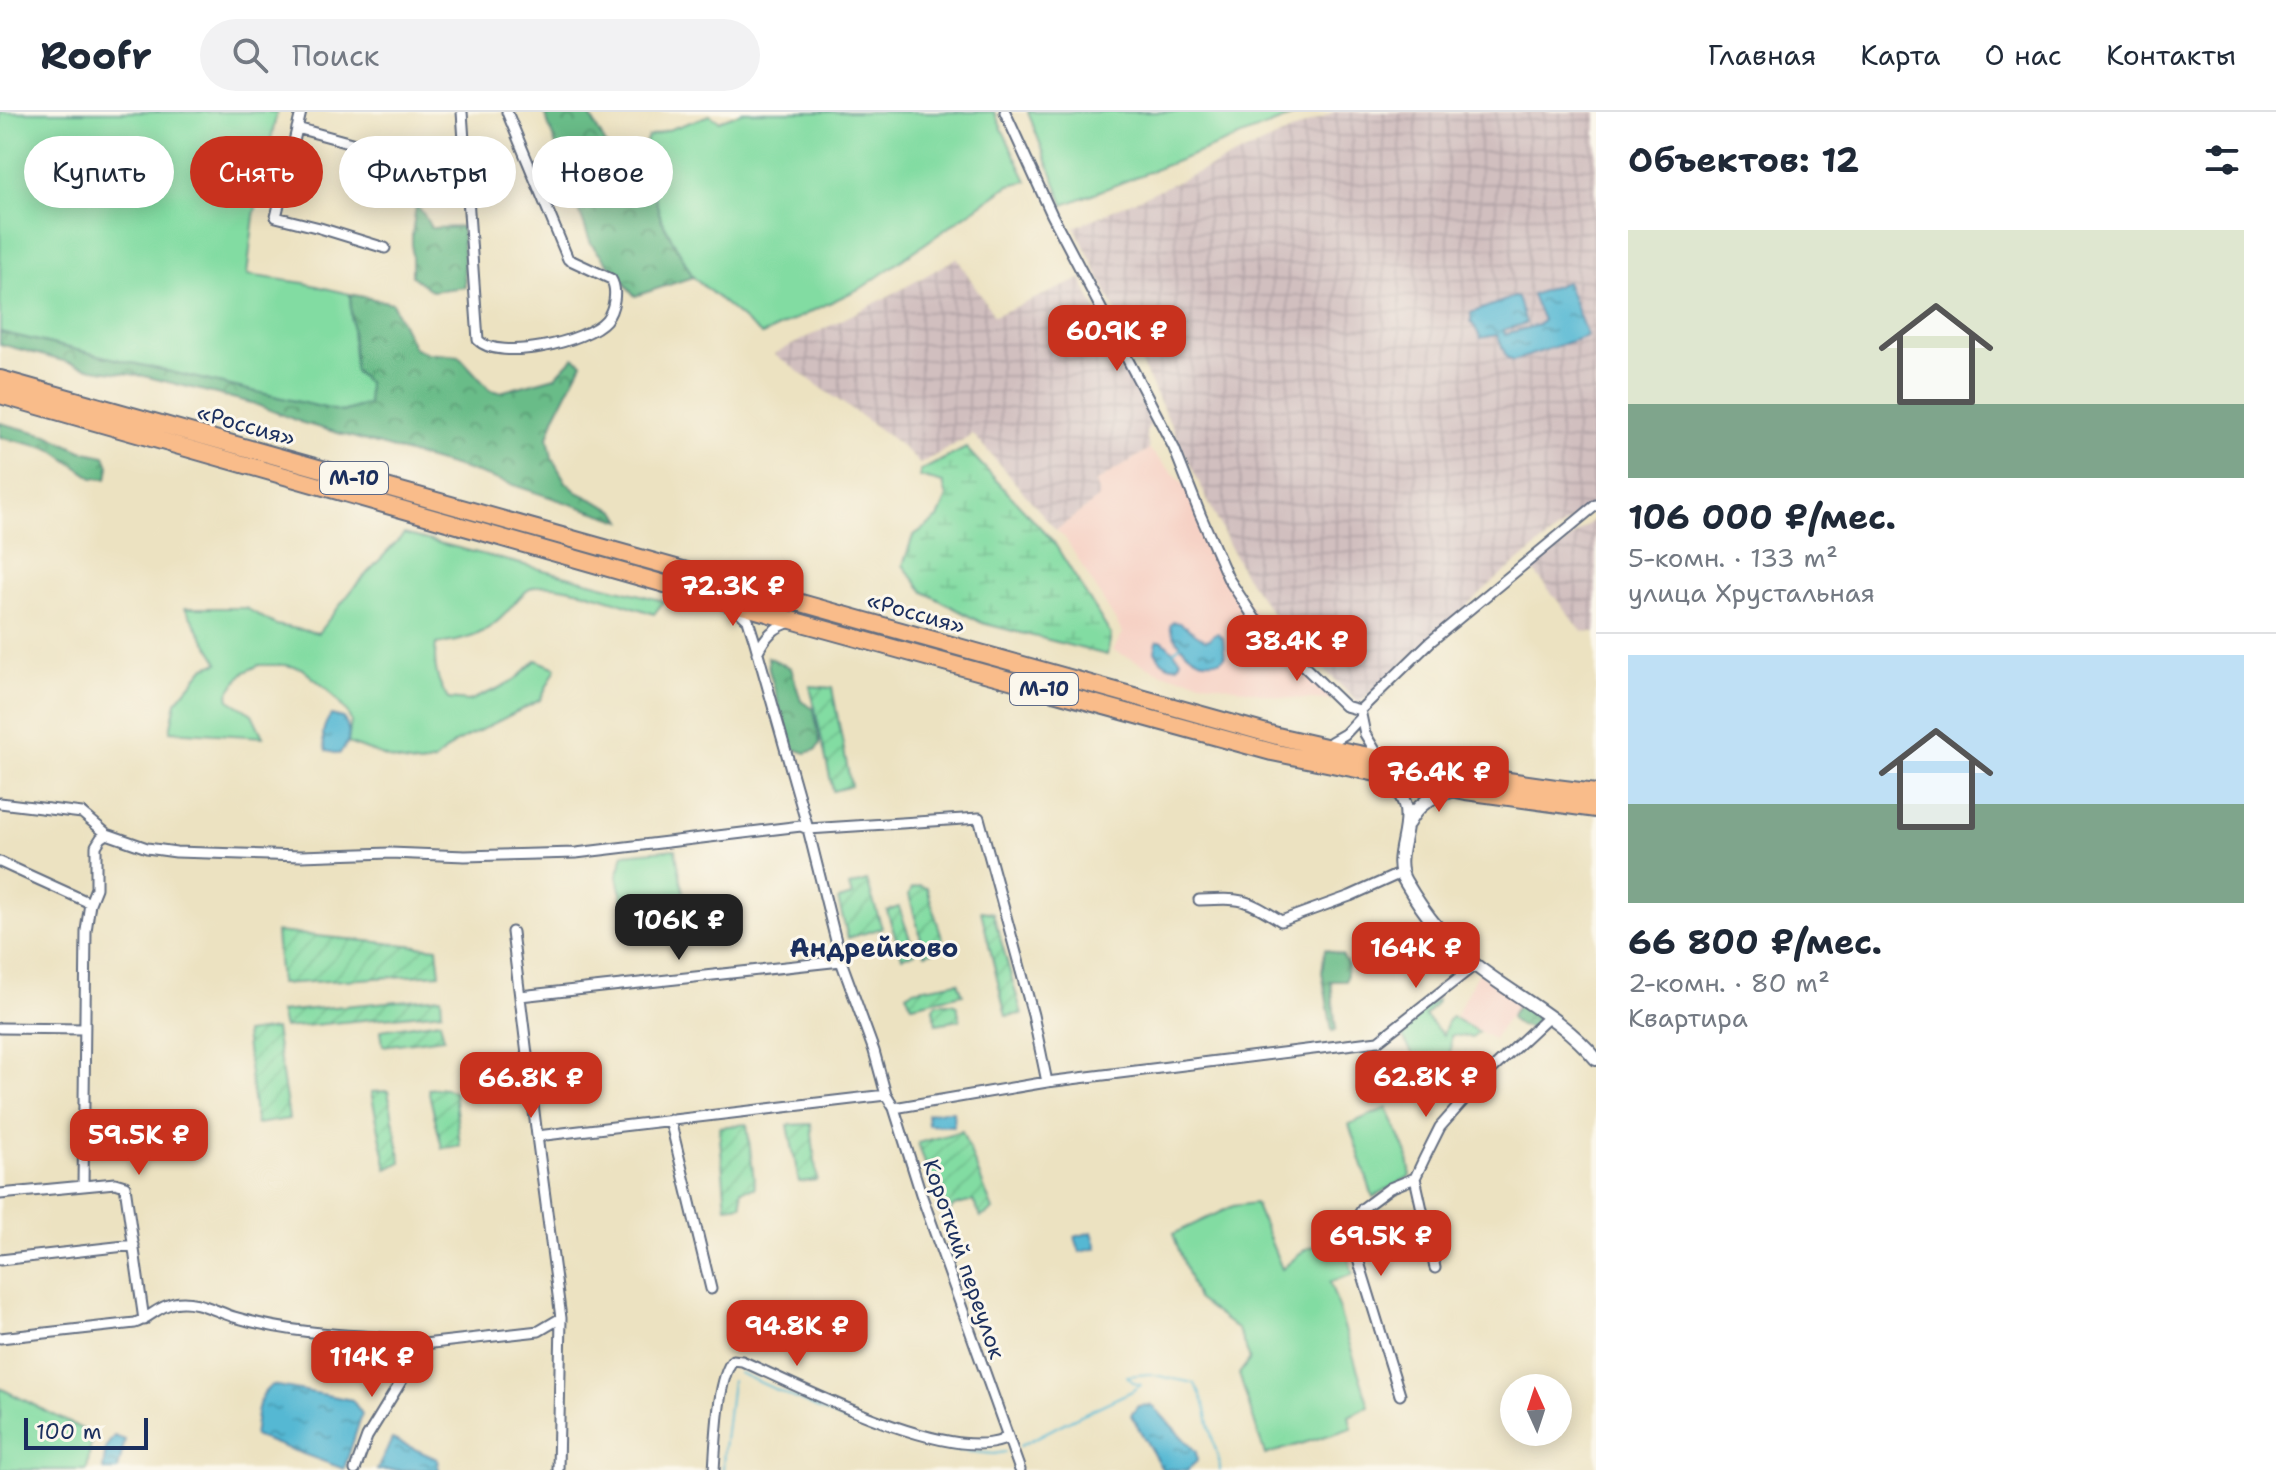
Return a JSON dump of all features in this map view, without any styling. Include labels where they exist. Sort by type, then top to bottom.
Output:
[{"type":"highway","name":"«Россия»","points":[[0,379],[1245,728],[1384,760],[1509,782],[1596,793]]},
{"type":"highway","name":"«Россия»","points":[[0,395],[802,623],[1272,752],[1466,791],[1596,809]]},
{"type":"highway","points":[[1245,728],[1278,730],[1376,752],[1510,776],[1596,787]]},
{"type":"street","points":[[301,112],[276,217],[385,248]]},
{"type":"street","points":[[462,112],[478,340],[496,350],[525,350],[557,343],[606,320],[615,292],[611,279],[568,259],[507,112]]},
{"type":"street","points":[[1005,112],[1052,215],[1174,448],[1228,578],[1255,619],[1345,706],[1360,714],[1367,739],[1376,752]]},
{"type":"street","points":[[297,128],[339,140]]},
{"type":"street","points":[[1331,742],[1345,734],[1360,714],[1430,642],[1596,505]]},
{"type":"street","name":"Короткий переулок","points":[[720,598],[748,620],[808,829],[841,961],[1020,1470]]},
{"type":"street","points":[[757,653],[767,636],[777,627],[802,623]]},
{"type":"street","points":[[1370,772],[1386,780],[1399,794],[1405,808],[1407,826],[1401,873],[1445,937],[1475,965],[1549,1016],[1596,1059]]},
{"type":"street","points":[[1407,826],[1416,810],[1431,797],[1450,791],[1466,791]]},
{"type":"street","points":[[0,803],[82,813],[107,834],[147,848],[176,852],[301,856],[560,853],[801,826],[808,829],[979,818],[1033,1015],[1047,1082]]},
{"type":"street","points":[[83,1186],[86,931],[90,903],[96,888],[96,846],[107,834]]},
{"type":"street","points":[[0,862],[90,903]]},
{"type":"street","points":[[1199,900],[1236,898],[1256,904],[1281,921],[1350,896],[1401,873]]},
{"type":"street","points":[[512,932],[561,1318],[558,1470]]},
{"type":"street","points":[[520,996],[841,961]]},
{"type":"street","points":[[894,1108],[1047,1082],[1378,1041],[1475,965]]},
{"type":"street","points":[[1435,1268],[1415,1178],[1440,1127],[1484,1077],[1549,1016]]},
{"type":"street","points":[[0,1028],[84,1029]]},
{"type":"street","points":[[537,1136],[886,1095]]},
{"type":"street","points":[[670,1120],[711,1289]]},
{"type":"street","points":[[1400,1395],[1349,1230],[1363,1208],[1390,1188],[1415,1178]]},
{"type":"street","points":[[0,1194],[115,1183],[125,1186],[144,1320]]},
{"type":"street","points":[[0,1260],[134,1245]]},
{"type":"street","points":[[0,1338],[144,1320],[174,1302],[190,1303],[288,1331],[406,1339],[424,1344],[539,1331],[561,1318]]},
{"type":"street","points":[[355,1470],[367,1437],[424,1344]]},
{"type":"street","points":[[714,1470],[721,1400],[727,1367],[733,1360],[742,1361],[866,1417],[947,1441],[985,1445],[1003,1440],[1006,1435]]},
{"type":"shaded area","points":[[1334,112],[1596,112],[1596,500],[1495,580],[1359,703],[1286,633],[1242,571],[1075,227]]},
{"type":"shaded area","points":[[957,258],[994,316],[1081,279],[1151,423],[1146,432],[1149,449],[1096,482],[1099,498],[1056,530],[973,434],[920,464],[897,442],[774,354]]},
{"type":"shaded area","points":[[1149,449],[1188,488],[1228,578],[1257,615],[1338,697],[1327,700],[1285,698],[1161,673],[1113,650],[1123,633],[1065,538],[1056,530],[1099,498],[1096,482]]},
{"type":"shaded area","points":[[1596,518],[1596,632],[1582,631],[1533,570]]},
{"type":"shaded area","points":[[1478,972],[1520,1002],[1493,1039],[1455,1017]]},
{"type":"green space","points":[[0,112],[277,112],[272,136],[190,136],[190,208],[256,208],[247,275],[304,283],[350,294],[355,371],[368,384],[368,404],[342,412],[0,332]]},
{"type":"green space","points":[[544,112],[588,112],[601,136],[553,136]]},
{"type":"green space","points":[[743,112],[994,112],[1027,181],[1009,185],[863,287],[762,335],[693,277],[658,208],[673,208],[673,136],[651,136],[710,115],[719,121]]},
{"type":"green space","points":[[1028,112],[1303,112],[1064,205]]},
{"type":"green space","points":[[416,208],[423,213],[431,228],[462,227],[465,287],[432,291],[412,276]]},
{"type":"green space","points":[[578,208],[658,208],[693,277],[635,296],[591,244]]},
{"type":"green space","points":[[350,294],[392,303],[414,348],[427,353],[459,356],[490,390],[500,392],[555,377],[574,357],[582,363],[555,416],[548,437],[552,458],[566,482],[577,492],[616,511],[622,521],[468,470],[303,423],[252,403],[144,376],[93,369],[0,344],[0,332],[342,412],[368,404],[368,384],[355,371]]},
{"type":"green space","points":[[0,423],[47,435],[81,451],[105,456],[109,466],[107,479],[93,478],[51,449],[0,437]]},
{"type":"green space","points":[[966,448],[1053,541],[1111,635],[1107,655],[982,623],[924,592],[903,565],[913,536],[938,518],[947,497],[943,483],[920,477],[920,471]]},
{"type":"green space","points":[[404,534],[664,601],[654,614],[575,590],[534,587],[483,631],[466,639],[436,644],[437,673],[448,699],[469,701],[497,689],[516,679],[536,660],[556,668],[540,700],[455,743],[434,761],[420,765],[394,760],[348,743],[351,721],[347,712],[327,689],[301,668],[284,665],[259,665],[243,673],[228,693],[229,700],[252,714],[263,737],[170,731],[176,702],[205,667],[219,663],[185,608],[246,608],[276,625],[318,633],[357,584]]},
{"type":"green space","points":[[768,657],[791,668],[801,701],[814,709],[820,743],[816,750],[806,753],[791,748]]},
{"type":"green space","points":[[810,686],[832,688],[851,786],[833,791]]},
{"type":"green space","points":[[675,849],[687,910],[628,923],[617,876],[624,854]]},
{"type":"green space","points":[[867,881],[882,928],[848,938],[838,900],[852,896],[849,886]]},
{"type":"green space","points":[[912,888],[927,888],[945,948],[925,954],[909,895]]},
{"type":"green space","points":[[899,907],[915,953],[902,957],[887,911]]},
{"type":"green space","points":[[981,911],[993,913],[1022,1014],[1006,1016]]},
{"type":"green space","points":[[276,932],[437,948],[440,974],[280,984]]},
{"type":"green space","points":[[1325,949],[1342,955],[1348,965],[1346,981],[1331,981],[1336,1030],[1332,1031],[1322,972]]},
{"type":"green space","points":[[958,982],[963,994],[912,1005],[906,994],[913,990]]},
{"type":"green space","points":[[441,997],[442,1012],[284,1028],[280,1012]]},
{"type":"green space","points":[[1437,999],[1425,1016],[1443,1035],[1452,1017],[1478,1032],[1472,1037],[1451,1035],[1450,1063],[1459,1074],[1453,1082],[1441,1073],[1423,1067],[1400,1032],[1402,1026]]},
{"type":"green space","points":[[937,1003],[957,1005],[960,1020],[936,1024],[933,1009]]},
{"type":"green space","points":[[1519,1006],[1536,1012],[1537,1023],[1531,1028],[1520,1026],[1511,1019]]},
{"type":"green space","points":[[440,1021],[444,1038],[383,1046],[381,1030]]},
{"type":"green space","points":[[275,1029],[289,1119],[256,1124],[245,1033]]},
{"type":"green space","points":[[428,1089],[454,1091],[460,1146],[442,1148]]},
{"type":"green space","points":[[388,1091],[401,1162],[387,1169],[371,1092]]},
{"type":"green space","points":[[1387,1108],[1407,1153],[1411,1176],[1373,1197],[1349,1124]]},
{"type":"green space","points":[[747,1124],[755,1188],[741,1190],[742,1205],[726,1207],[719,1127]]},
{"type":"green space","points":[[811,1124],[817,1180],[799,1182],[788,1125]]},
{"type":"green space","points":[[962,1131],[993,1210],[981,1217],[973,1201],[954,1206],[947,1214],[940,1207],[918,1143]]},
{"type":"green space","points":[[1255,1203],[1282,1269],[1306,1249],[1342,1237],[1353,1274],[1330,1282],[1369,1406],[1349,1416],[1352,1428],[1265,1455],[1239,1374],[1250,1359],[1238,1330],[1197,1299],[1173,1234],[1233,1206]]},
{"type":"green space","points":[[0,1388],[92,1434],[87,1470],[0,1470]]},
{"type":"water","points":[[1566,282],[1587,336],[1513,361],[1507,358],[1497,335],[1481,338],[1471,321],[1471,313],[1514,297],[1518,298],[1526,323],[1503,330],[1505,334],[1538,325],[1543,320],[1532,295]]},
{"type":"water","points":[[1173,622],[1180,623],[1205,640],[1218,633],[1223,638],[1225,657],[1219,661],[1207,661],[1190,654],[1174,636],[1170,626]]},
{"type":"water","points":[[1157,641],[1163,641],[1181,659],[1178,666],[1167,664],[1159,658],[1155,651]]},
{"type":"water","points":[[331,715],[343,718],[349,732],[346,746],[339,754],[326,751],[323,741],[324,728]]},
{"type":"water","points":[[953,1111],[954,1126],[928,1125],[927,1114]]},
{"type":"water","points":[[1092,1232],[1097,1248],[1080,1252],[1075,1237]]},
{"type":"water","points":[[273,1385],[352,1400],[362,1414],[344,1469],[254,1436],[260,1400]]},
{"type":"water","points":[[1152,1405],[1196,1452],[1197,1461],[1187,1470],[1162,1469],[1131,1415],[1138,1406]]},
{"type":"water","points":[[114,1436],[125,1440],[118,1470],[103,1470],[106,1447]]},
{"type":"water","points":[[392,1439],[437,1459],[439,1470],[377,1470]]},
{"type":"waterway","points":[[1174,651],[1181,645]]},
{"type":"waterway","points":[[739,1373],[852,1424]]},
{"type":"waterway","points":[[1020,1446],[1141,1385],[1127,1376],[1149,1374],[1194,1383],[1204,1405],[1220,1470]]},
{"type":"waterway","points":[[723,1470],[732,1381]]},
{"type":"waterway","points":[[870,1430],[930,1446]]},
{"type":"waterway","points":[[942,1449],[994,1454],[1005,1452]]},
{"type":"district","name":"Андрейково","points":[[874,947]]}]
